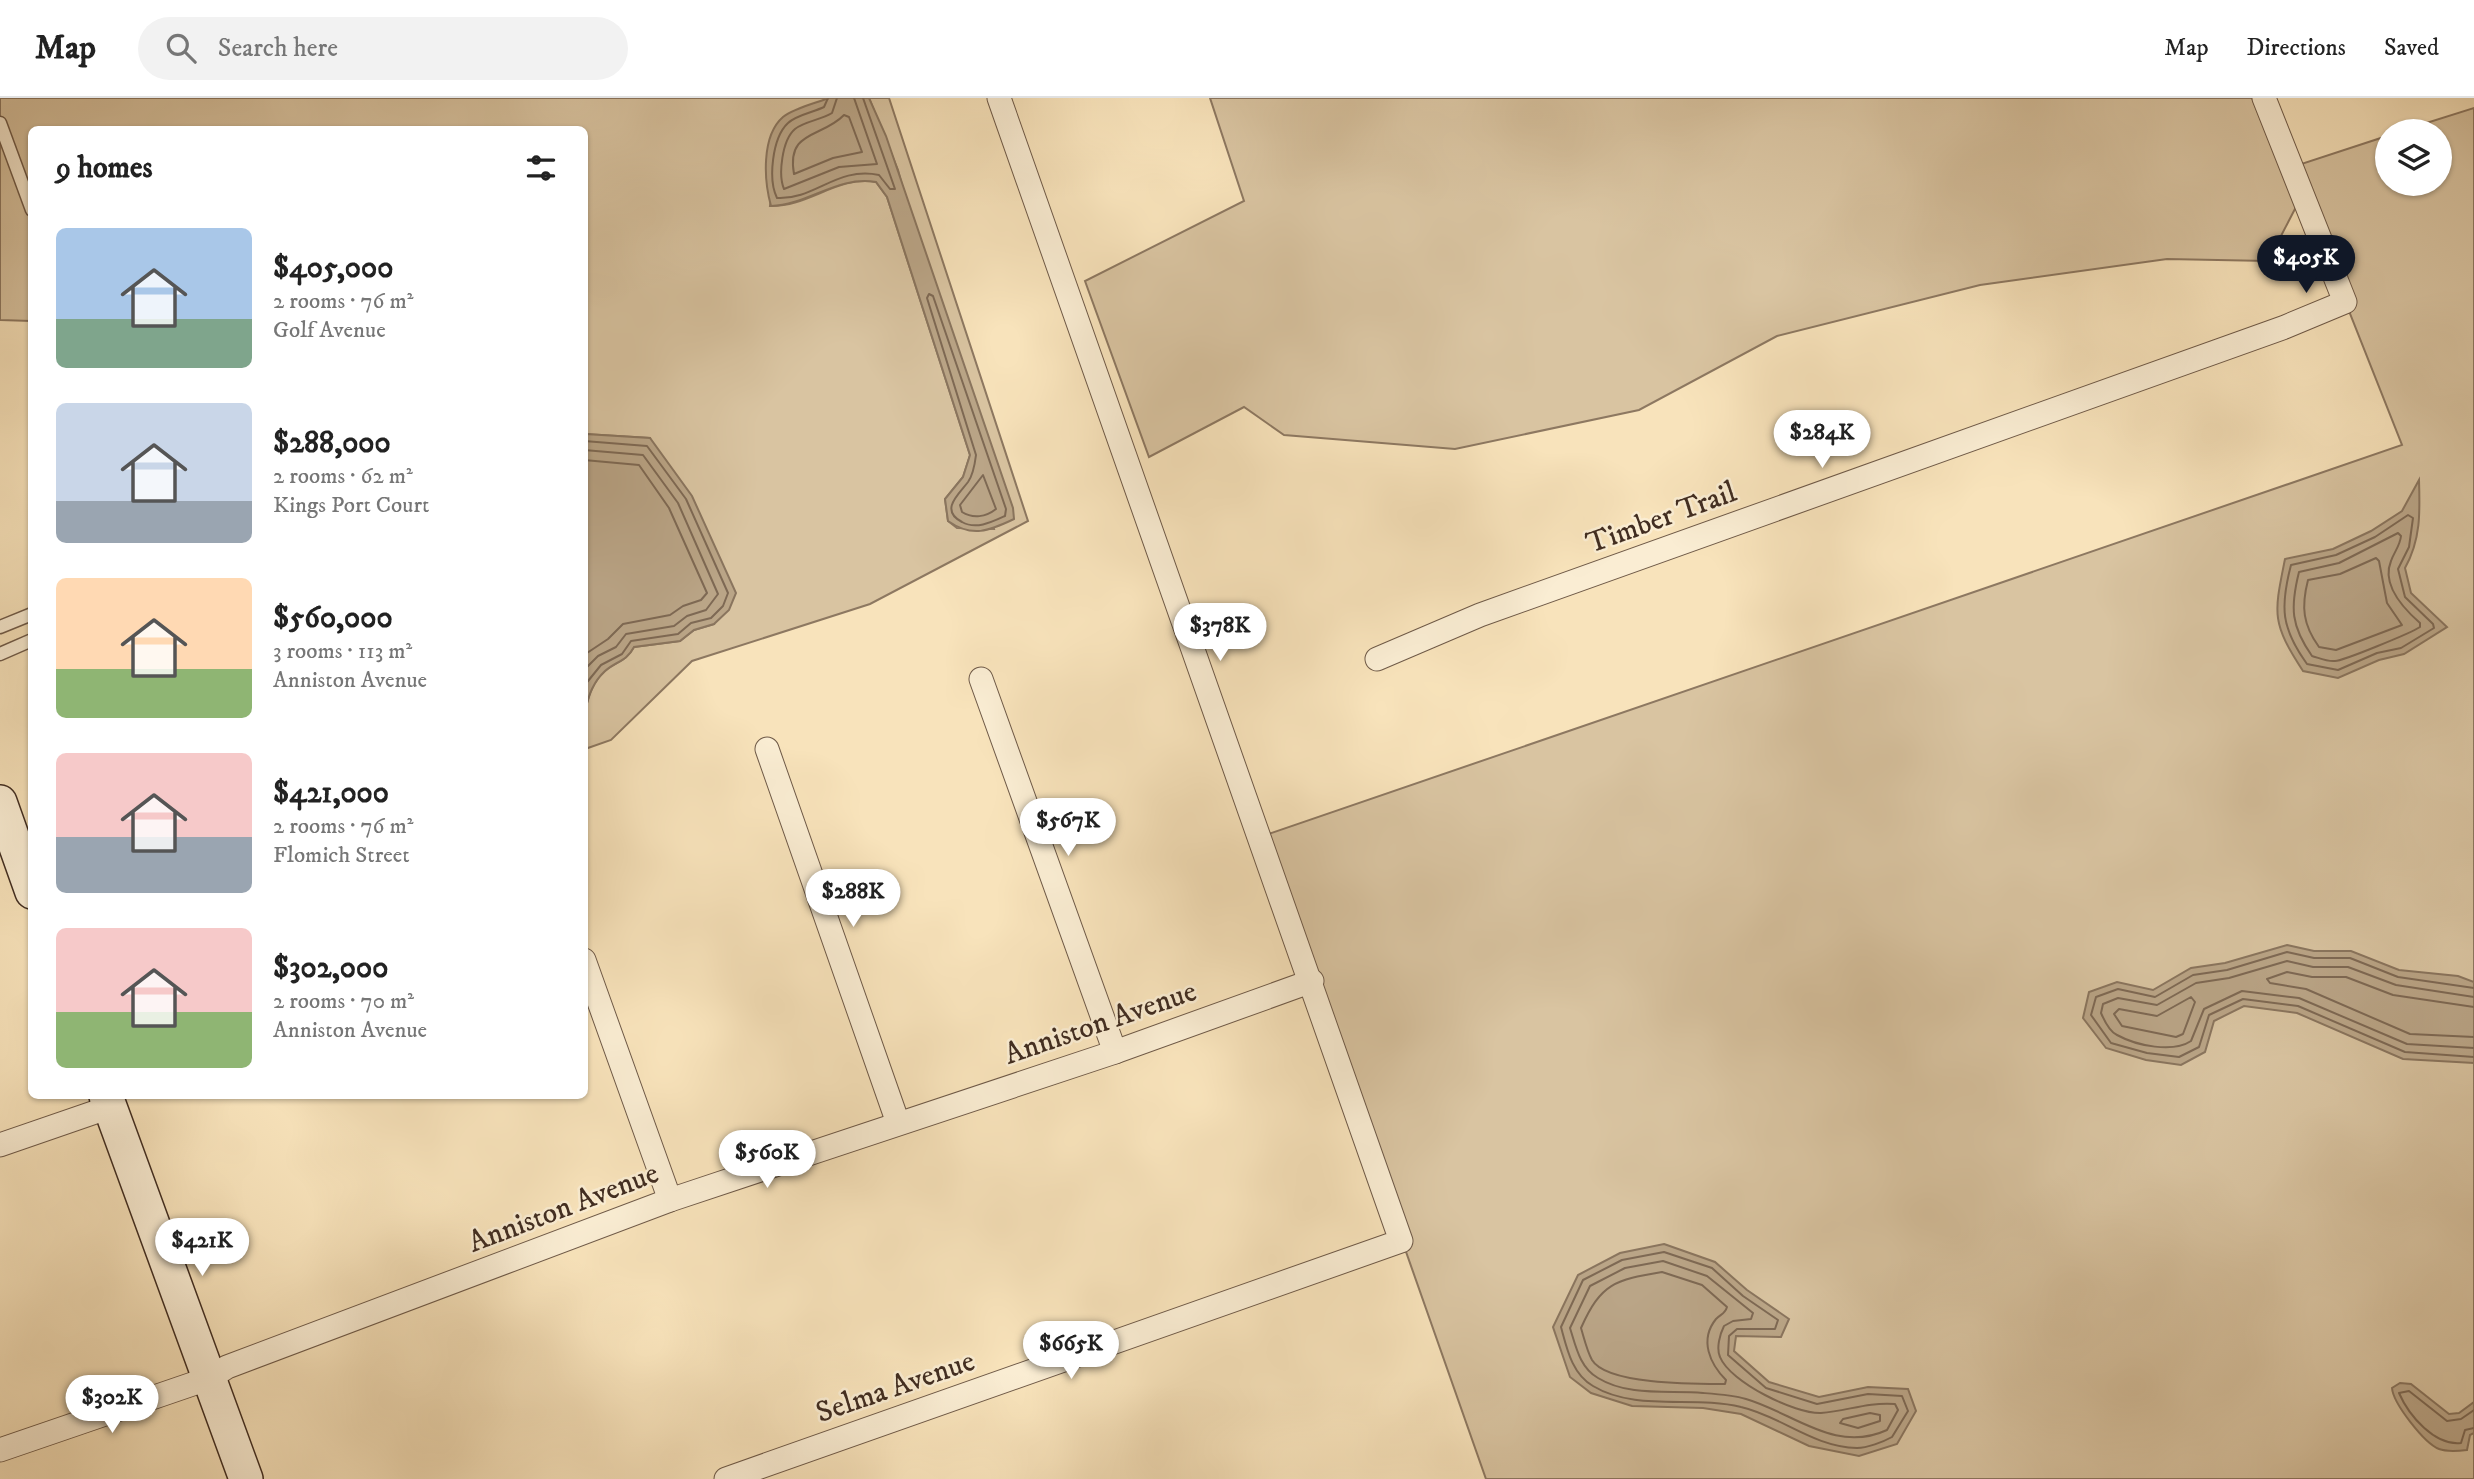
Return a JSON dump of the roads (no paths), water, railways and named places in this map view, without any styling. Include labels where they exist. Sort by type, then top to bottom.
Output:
[{"type":"street","points":[[999,98],[1312,981]]},
{"type":"street","name":"Timber Trail","points":[[1377,659],[1480,615],[2285,327],[2345,302],[2264,98]]},
{"type":"street","points":[[981,678],[1115,1052]]},
{"type":"street","points":[[767,749],[898,1123]]},
{"type":"street","points":[[0,802],[28,881]]},
{"type":"street","points":[[588,971],[670,1200]]},
{"type":"street","name":"Anniston Avenue","points":[[0,1450],[210,1378],[227,1367],[670,1200],[1115,1052],[1312,981]]},
{"type":"street","name":"Selma Avenue","points":[[726,1479],[1401,1241],[1312,981]]},
{"type":"street","points":[[0,1145],[108,1101],[246,1479]]},
{"type":"lane","points":[[0,123],[28,199]]},
{"type":"lane","points":[[0,626],[28,616]]},
{"type":"lane","points":[[0,654],[28,642]]},
{"type":"water","points":[[829,98],[869,98],[886,136],[1013,508],[1014,519],[997,527],[973,531],[948,521],[945,499],[963,477],[970,455],[887,197],[876,182],[862,181],[836,186],[798,201],[771,206],[766,159],[776,125],[793,111]]},
{"type":"water","points":[[588,434],[650,438],[692,496],[736,593],[729,610],[714,624],[694,630],[680,641],[634,647],[628,656],[605,671],[588,700]]},
{"type":"water","points":[[2419,480],[2417,536],[2405,568],[2411,593],[2447,627],[2404,654],[2379,660],[2338,678],[2303,671],[2285,641],[2278,617],[2277,606],[2285,559],[2333,549],[2371,531],[2402,511]]},
{"type":"water","points":[[2287,945],[2314,951],[2351,951],[2399,970],[2458,976],[2474,982],[2474,1063],[2403,1059],[2297,1013],[2244,1006],[2214,1021],[2205,1052],[2181,1065],[2146,1060],[2106,1048],[2083,1018],[2089,992],[2117,982],[2153,990],[2191,968],[2225,963]]},
{"type":"water","points":[[1664,1244],[1715,1262],[1747,1290],[1789,1319],[1781,1337],[1736,1336],[1734,1351],[1769,1382],[1819,1397],[1868,1387],[1908,1389],[1916,1411],[1897,1444],[1859,1456],[1809,1446],[1741,1414],[1703,1408],[1632,1406],[1591,1393],[1570,1377],[1553,1327],[1578,1275],[1620,1253]]},
{"type":"water","points":[[2400,1383],[2411,1384],[2449,1414],[2459,1413],[2474,1402],[2474,1433],[2470,1435],[2467,1450],[2442,1450],[2425,1439],[2403,1412],[2394,1395],[2392,1388]]}]
